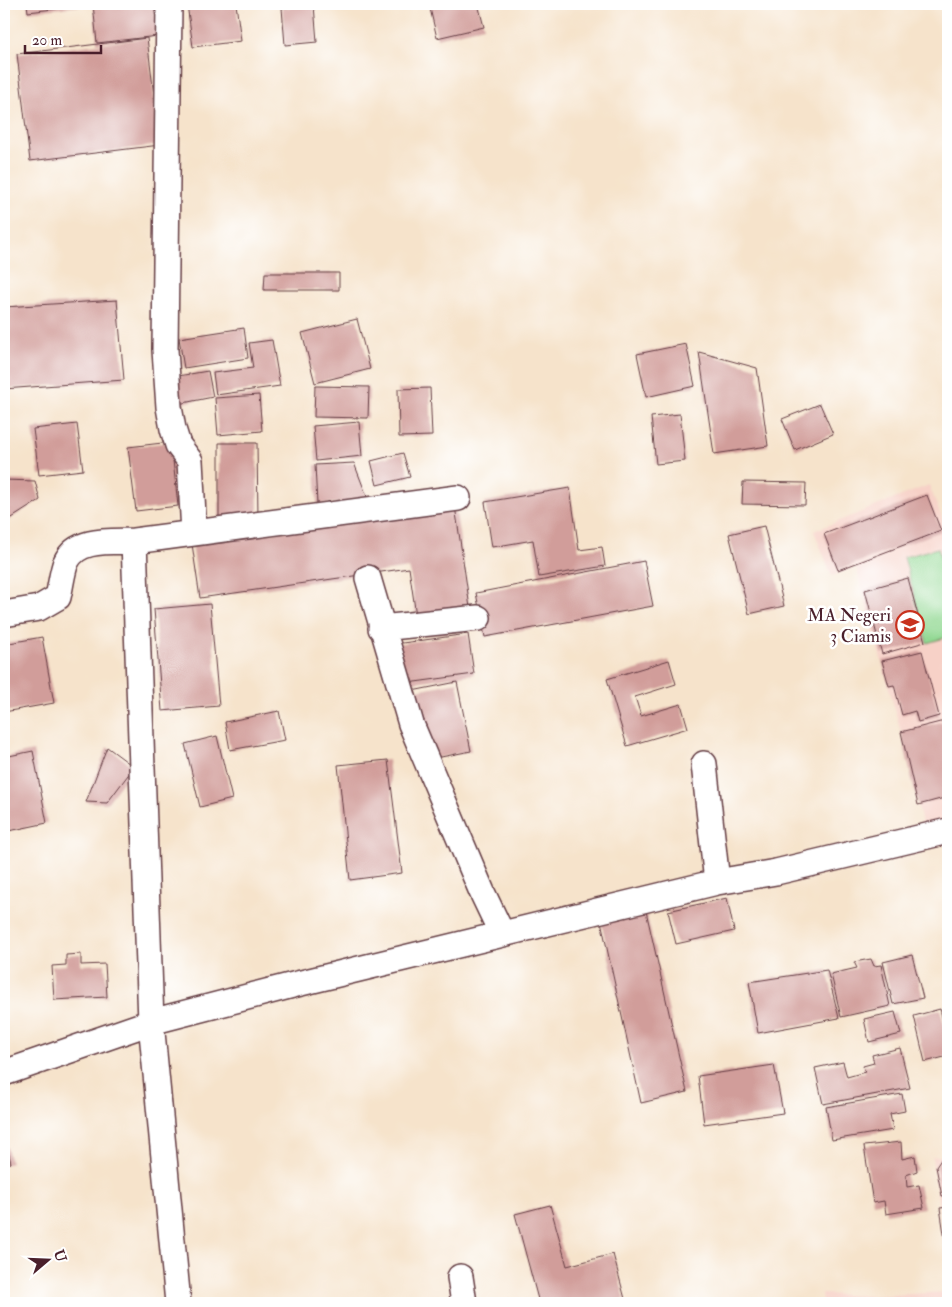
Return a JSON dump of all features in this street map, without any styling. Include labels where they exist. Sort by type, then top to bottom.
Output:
[{"type":"street","points":[[169,4],[165,350],[169,407],[178,445],[190,461],[194,533]]},
{"type":"street","points":[[4,614],[38,608],[58,596],[67,560],[80,546],[98,542],[134,541],[458,498]]},
{"type":"street","points":[[134,541],[151,1022],[178,1303]]},
{"type":"street","points":[[368,578],[411,724],[482,892],[502,934]]},
{"type":"street","points":[[382,628],[478,618]]},
{"type":"street","points":[[704,764],[717,882]]},
{"type":"street","points":[[4,1073],[151,1022],[717,882],[776,872],[948,831]]},
{"type":"street","points":[[460,1277],[464,1303]]},
{"type":"shaded area","name":"MA Negeri 3 Ciamis","points":[[929,485],[945,526],[948,525],[948,821],[923,827],[901,732],[856,567],[832,576],[814,531]]},
{"type":"shaded area","points":[[948,1155],[948,1273],[932,1157]]},
{"type":"shaded area","points":[[948,1292],[948,1303],[822,1303],[821,1294],[872,1296]]},
{"type":"green space","points":[[938,548],[948,585],[948,637],[927,643],[904,557]]},
{"type":"building","points":[[27,4],[88,4],[88,5],[28,12]]},
{"type":"building","points":[[93,4],[154,4],[158,36],[97,43]]},
{"type":"building","points":[[187,4],[236,4],[241,41],[193,47]]},
{"type":"building","points":[[429,4],[478,4],[484,27],[437,38]]},
{"type":"building","points":[[314,5],[317,42],[285,45],[282,8]]},
{"type":"building","points":[[147,38],[160,145],[30,161],[17,54]]},
{"type":"building","points":[[265,273],[339,273],[339,290],[264,290]]},
{"type":"building","points":[[117,300],[124,380],[4,389],[4,307]]},
{"type":"building","points":[[357,319],[370,369],[315,383],[302,333]]},
{"type":"building","points":[[244,328],[248,358],[184,368],[179,338]]},
{"type":"building","points":[[272,340],[280,386],[216,395],[213,373],[253,368],[249,343]]},
{"type":"building","points":[[686,344],[695,386],[646,397],[637,354]]},
{"type":"building","points":[[699,352],[757,368],[768,446],[714,454]]},
{"type":"building","points":[[208,371],[213,397],[178,404],[172,377]]},
{"type":"building","points":[[315,386],[369,387],[368,418],[314,417]]},
{"type":"building","points":[[430,388],[432,436],[399,437],[398,389]]},
{"type":"building","points":[[259,395],[262,431],[218,435],[215,398]]},
{"type":"building","points":[[820,404],[833,434],[795,450],[782,419]]},
{"type":"building","points":[[680,414],[685,461],[656,464],[651,417]]},
{"type":"building","points":[[359,422],[362,456],[316,461],[313,426]]},
{"type":"building","points":[[77,424],[83,470],[39,475],[33,429]]},
{"type":"building","points":[[171,442],[178,506],[136,511],[128,447]]},
{"type":"building","points":[[219,443],[257,443],[258,518],[219,518]]},
{"type":"building","points":[[403,453],[410,477],[377,485],[371,461]]},
{"type":"building","points":[[354,463],[369,502],[317,504],[315,465]]},
{"type":"building","points":[[4,480],[35,481],[40,500],[4,523]]},
{"type":"building","points":[[743,482],[806,483],[805,505],[742,504]]},
{"type":"building","points":[[570,488],[579,550],[602,547],[605,566],[539,577],[533,540],[492,547],[485,502]]},
{"type":"building","points":[[927,495],[941,531],[838,570],[824,534]]},
{"type":"building","points":[[455,506],[473,628],[419,636],[409,568],[200,598],[192,544]]},
{"type":"building","points":[[764,526],[784,606],[749,614],[729,534]]},
{"type":"building","points":[[644,561],[653,606],[485,637],[476,593]]},
{"type":"building","points":[[908,578],[925,642],[882,654],[865,590]]},
{"type":"building","points":[[210,604],[219,706],[162,711],[154,609]]},
{"type":"building","points":[[468,634],[474,674],[400,684],[395,644]]},
{"type":"building","points":[[42,637],[54,703],[4,712],[4,644]]},
{"type":"building","points":[[922,651],[939,716],[918,722],[915,711],[902,715],[894,685],[889,686],[882,661]]},
{"type":"building","points":[[669,660],[676,684],[635,697],[641,716],[681,704],[688,728],[627,746],[607,679]]},
{"type":"building","points":[[457,682],[471,751],[426,760],[412,691]]},
{"type":"building","points":[[279,711],[285,740],[230,750],[225,722]]},
{"type":"building","points":[[948,720],[948,797],[918,805],[901,732]]},
{"type":"building","points":[[217,736],[232,799],[200,807],[185,744]]},
{"type":"building","points":[[107,747],[134,767],[107,803],[86,802]]},
{"type":"building","points":[[33,751],[47,823],[4,832],[4,757]]},
{"type":"building","points":[[388,760],[402,873],[350,880],[338,765]]},
{"type":"building","points":[[727,898],[734,931],[676,944],[668,911]]},
{"type":"building","points":[[646,911],[687,1092],[641,1103],[601,921]]},
{"type":"building","points":[[81,954],[81,965],[105,964],[107,997],[54,1000],[52,966],[66,965],[66,955]]},
{"type":"building","points":[[912,955],[923,998],[893,1004],[883,962]]},
{"type":"building","points":[[871,959],[874,966],[881,965],[890,1006],[841,1017],[831,974],[857,968],[854,962]]},
{"type":"building","points":[[827,970],[839,1018],[758,1033],[749,982]]},
{"type":"building","points":[[940,1009],[948,1039],[948,1056],[925,1062],[914,1016]]},
{"type":"building","points":[[895,1012],[901,1034],[869,1042],[864,1019]]},
{"type":"building","points":[[900,1048],[910,1088],[823,1104],[815,1068],[843,1062],[847,1077],[865,1072],[863,1066],[874,1063],[872,1055]]},
{"type":"building","points":[[774,1065],[783,1113],[704,1124],[698,1076]]},
{"type":"building","points":[[902,1094],[905,1111],[890,1114],[893,1130],[832,1140],[826,1107]]},
{"type":"building","points":[[4,1136],[11,1163],[4,1165]]},
{"type":"building","points":[[901,1142],[902,1159],[915,1156],[917,1171],[906,1175],[907,1187],[919,1185],[924,1208],[886,1214],[884,1201],[873,1203],[864,1146]]},
{"type":"building","points":[[948,1157],[948,1195],[942,1196],[936,1167],[942,1158]]},
{"type":"building","points":[[550,1205],[567,1266],[613,1254],[625,1299],[608,1303],[539,1303],[515,1214]]},
{"type":"building","points":[[948,1207],[948,1253],[947,1253],[940,1208]]},
{"type":"place","name":"MA Negeri 3 Ciamis","points":[[910,625]]}]
